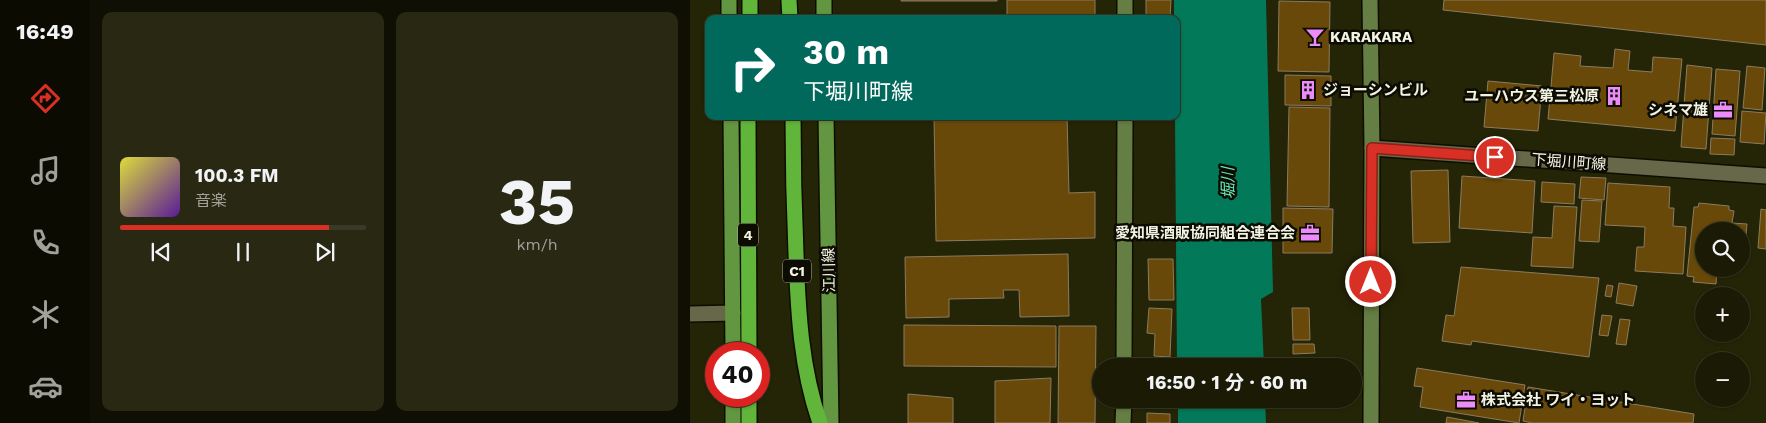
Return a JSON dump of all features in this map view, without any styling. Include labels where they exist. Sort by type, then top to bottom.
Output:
[{"type":"highway","points":[[750,0],[750,15]]},
{"type":"highway","points":[[789,0],[790,15]]},
{"type":"highway","name":"4","points":[[748,120],[749,342]]},
{"type":"highway","name":"C1","points":[[793,120],[796,260],[801,340],[807,379],[820,423]]},
{"type":"highway","points":[[749,407],[749,423]]},
{"type":"main road","points":[[729,0],[729,15]]},
{"type":"main road","points":[[824,0],[824,15]]},
{"type":"main road","points":[[731,120],[733,342]]},
{"type":"main road","name":"江川線","points":[[826,120],[831,423]]},
{"type":"main road","points":[[733,407],[733,423]]},
{"type":"street","points":[[1125,0],[1125,15]]},
{"type":"street","points":[[1370,0],[1372,148],[1371,423]]},
{"type":"street","points":[[1124,120],[1124,358]]},
{"type":"street","name":"下堀川町線","points":[[1372,148],[1766,176]]},
{"type":"street","points":[[690,314],[733,313]]},
{"type":"street","points":[[1124,408],[1124,423]]},
{"type":"water","name":"堀川","points":[[1174,0],[1266,0],[1273,292],[1261,299],[1264,358],[1177,358],[1175,120],[1180,120],[1180,15],[1174,15]]},
{"type":"water","points":[[1178,408],[1265,408],[1266,423],[1178,423]]},
{"type":"building","points":[[997,0],[997,1],[901,1]]},
{"type":"building","points":[[1007,0],[1095,0],[1095,15],[1007,15]]},
{"type":"building","points":[[1146,0],[1171,0],[1170,15],[1146,15]]},
{"type":"building","points":[[1444,0],[1766,0],[1766,45],[1443,10]]},
{"type":"building","points":[[1279,1],[1330,2],[1329,72],[1278,71]]},
{"type":"building","name":"ユーハウス第三松原","points":[[1615,49],[1630,51],[1628,70],[1652,72],[1653,57],[1682,59],[1675,131],[1548,119],[1554,53],[1581,56],[1580,66],[1613,68]]},
{"type":"building","points":[[1687,65],[1712,68],[1706,149],[1681,147]]},
{"type":"building","points":[[1747,66],[1765,68],[1762,110],[1743,108]]},
{"type":"building","points":[[1716,69],[1740,71],[1735,136],[1712,134]]},
{"type":"building","name":"ジョーシンビル","points":[[1285,75],[1331,76],[1331,106],[1285,105]]},
{"type":"building","points":[[1488,81],[1542,86],[1538,131],[1484,127]]},
{"type":"building","points":[[1289,107],[1330,108],[1329,207],[1287,206]]},
{"type":"building","points":[[1742,111],[1766,113],[1764,144],[1740,142]]},
{"type":"building","points":[[934,120],[1067,120],[1069,193],[1095,192],[1095,238],[936,241]]},
{"type":"building","points":[[1711,138],[1735,139],[1734,155],[1710,154]]},
{"type":"building","points":[[1448,170],[1450,242],[1413,243],[1411,171]]},
{"type":"building","points":[[1462,176],[1535,181],[1532,233],[1459,228]]},
{"type":"building","points":[[1581,177],[1606,178],[1604,200],[1579,198]]},
{"type":"building","points":[[1542,182],[1575,184],[1574,204],[1541,202]]},
{"type":"building","points":[[1608,183],[1670,187],[1669,208],[1674,208],[1673,226],[1686,227],[1683,274],[1635,271],[1637,247],[1644,247],[1645,227],[1605,225]]},
{"type":"building","points":[[1582,200],[1602,201],[1599,242],[1579,241]]},
{"type":"building","points":[[1699,203],[1729,206],[1729,210],[1734,211],[1732,222],[1695,222],[1695,277],[1716,277],[1716,284],[1693,282],[1694,277],[1687,276],[1694,207],[1698,207]]},
{"type":"building","points":[[1554,206],[1577,207],[1573,268],[1531,266],[1533,237],[1552,238]]},
{"type":"building","points":[[1283,208],[1333,209],[1332,253],[1283,253]]},
{"type":"building","points":[[1761,209],[1766,210],[1766,249],[1758,248]]},
{"type":"building","points":[[1068,254],[1069,316],[1020,317],[1019,290],[1003,290],[1004,298],[949,299],[949,317],[906,318],[905,257]]},
{"type":"building","points":[[1148,259],[1173,259],[1174,300],[1149,300]]},
{"type":"building","points":[[1461,267],[1599,278],[1589,357],[1472,341],[1471,345],[1442,341],[1446,315],[1454,316]]},
{"type":"building","points":[[1619,283],[1637,286],[1633,306],[1616,303]]},
{"type":"building","points":[[1607,285],[1613,286],[1611,297],[1605,296]]},
{"type":"building","points":[[1149,308],[1172,309],[1170,357],[1154,356],[1155,334],[1147,333]]},
{"type":"building","points":[[1292,308],[1309,308],[1310,340],[1293,340]]},
{"type":"building","points":[[1602,315],[1612,316],[1608,336],[1599,335]]},
{"type":"building","points":[[1620,319],[1630,320],[1626,345],[1616,344]]},
{"type":"building","points":[[904,325],[1056,326],[1056,367],[904,366]]},
{"type":"building","points":[[1059,326],[1096,326],[1096,358],[1092,358],[1092,408],[1095,408],[1095,423],[1058,423]]},
{"type":"building","points":[[1293,344],[1314,344],[1315,353],[1293,354]]},
{"type":"building","points":[[1417,368],[1525,385],[1519,423],[1420,407],[1423,387],[1414,386]]},
{"type":"building","points":[[1051,378],[1050,423],[995,423],[995,381]]},
{"type":"building","points":[[1528,387],[1694,414],[1693,423],[1532,423],[1523,421]]},
{"type":"building","points":[[908,394],[953,398],[953,423],[908,423]]},
{"type":"building","points":[[1147,413],[1170,414],[1170,423],[1147,423]]},
{"type":"building","points":[[1447,417],[1479,423],[1446,423]]},
{"type":"place","name":"KARAKARA","points":[[1315,37]]},
{"type":"place","name":"ジョーシンビル","points":[[1308,90]]},
{"type":"place","name":"ユーハウス第三松原","points":[[1614,96]]},
{"type":"place","name":"シネマ雄","points":[[1723,110]]},
{"type":"place","name":"愛知県酒販協同組合連合会","points":[[1310,233]]},
{"type":"place","name":"株式会社 ワイ・ヨット","points":[[1466,400]]},
{"type":"route","points":[[1371,282],[1372,148],[1495,157]]}]
